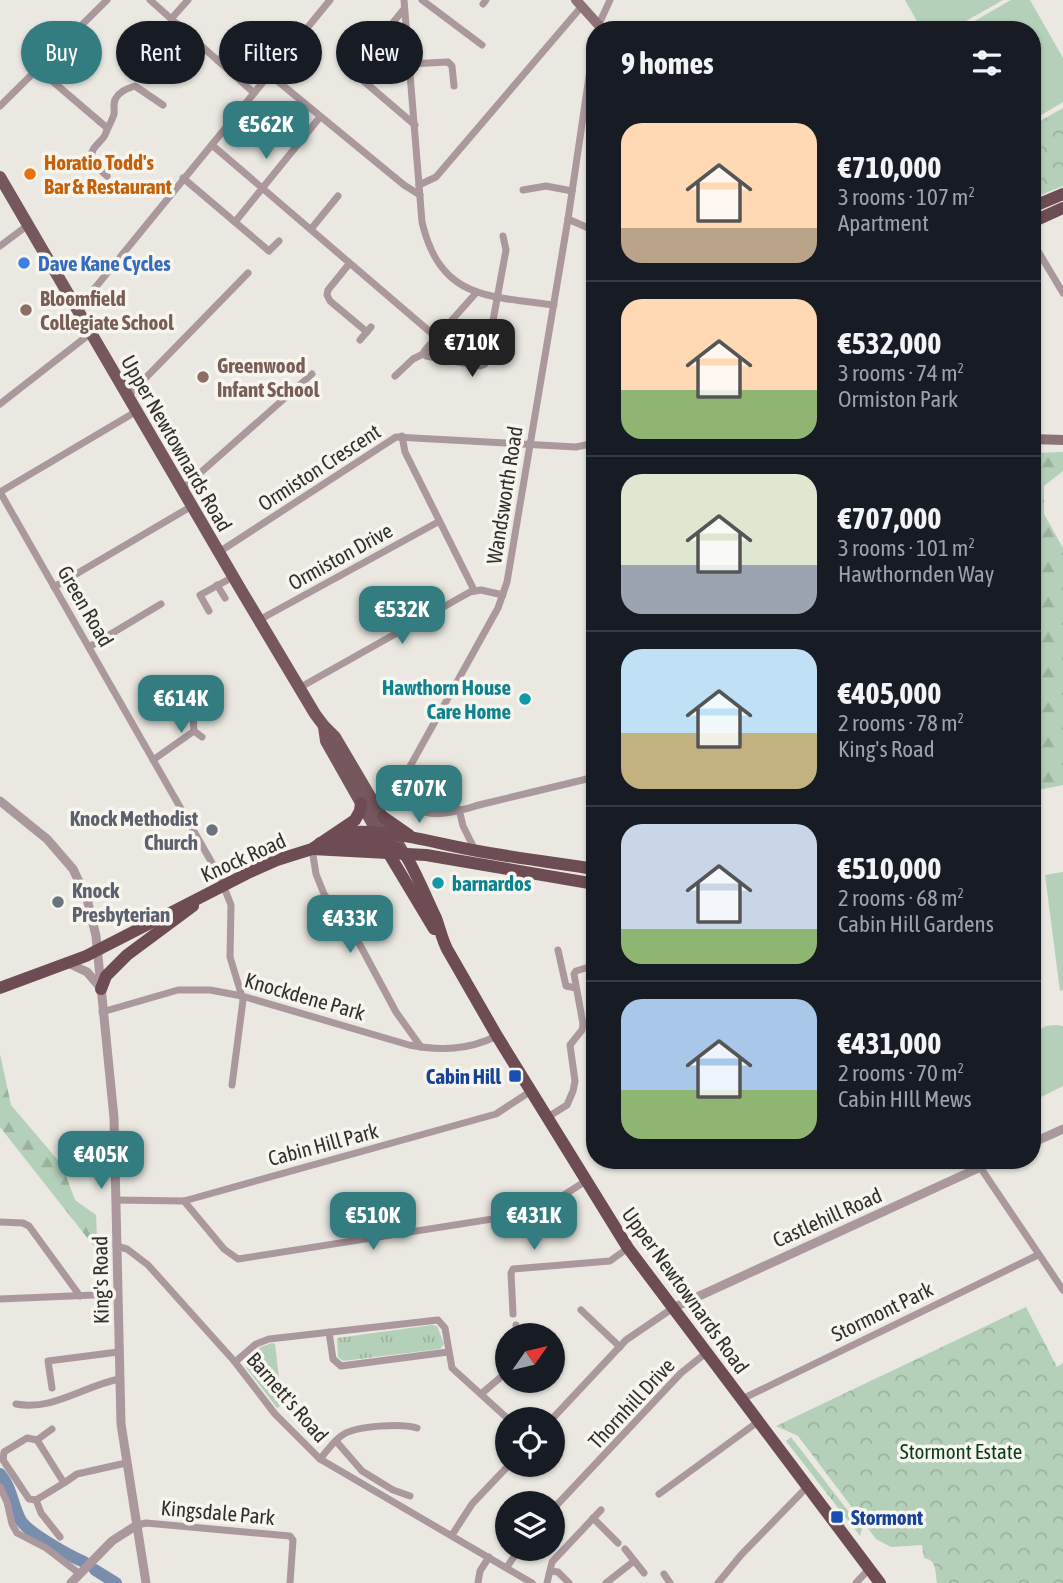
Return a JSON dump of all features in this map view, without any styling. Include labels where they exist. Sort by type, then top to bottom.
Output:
[{"type":"highway","points":[[1041,203],[1063,194]]},
{"type":"highway","points":[[1041,218],[1063,208]]},
{"type":"highway","points":[[321,842],[355,820],[361,803]]},
{"type":"highway","points":[[383,817],[416,838]]},
{"type":"highway","points":[[391,844],[416,838],[454,840],[475,850],[586,868]]},
{"type":"highway","points":[[321,842],[391,844],[586,882]]},
{"type":"highway","name":"Knock Road","points":[[0,988],[98,951],[223,885],[321,842],[368,853],[391,844]]},
{"type":"highway","name":"Upper Newtownards Road","points":[[391,844],[417,879],[437,921],[438,933]]},
{"type":"highway","name":"Upper Newtownards Road","points":[[391,844],[428,919],[628,1248],[880,1583]]},
{"type":"highway","points":[[368,853],[393,873],[429,929],[438,933]]},
{"type":"highway","points":[[417,879],[420,869],[431,861],[507,872],[517,870]]},
{"type":"highway","points":[[101,989],[111,970],[127,955],[190,910],[199,898]]},
{"type":"main road","points":[[579,3],[593,21]]},
{"type":"main road","name":"Upper Newtownards Road","points":[[0,177],[219,552],[224,582],[259,621],[299,688],[355,768],[383,817],[391,844]]},
{"type":"main road","points":[[1041,439],[1063,440]]},
{"type":"main road","name":"Upper Newtownards Road","points":[[324,726],[327,741],[361,803],[391,844]]},
{"type":"main road","points":[[355,768],[359,785],[391,844]]},
{"type":"street","points":[[85,21],[107,0]]},
{"type":"street","points":[[150,0],[254,93]]},
{"type":"street","points":[[171,19],[188,0]]},
{"type":"street","points":[[313,21],[330,0]]},
{"type":"street","points":[[404,0],[405,21]]},
{"type":"street","points":[[422,0],[482,45]]},
{"type":"street","points":[[602,21],[610,0]]},
{"type":"street","points":[[419,185],[436,177],[579,3]]},
{"type":"street","points":[[404,9],[354,72],[415,125]]},
{"type":"street","points":[[423,63],[448,62],[452,68],[454,86]]},
{"type":"street","points":[[0,106],[21,84]]},
{"type":"street","points":[[56,84],[106,127]]},
{"type":"street","points":[[75,305],[90,294],[261,84]]},
{"type":"street","points":[[281,84],[404,185],[420,195]]},
{"type":"street","points":[[411,84],[422,222],[432,252],[451,278],[476,293],[554,305]]},
{"type":"street","points":[[107,176],[93,163],[91,157],[115,114],[113,103],[124,90],[135,86],[163,105]]},
{"type":"street","name":"Wandsworth Road","points":[[458,809],[438,813],[425,812],[416,807],[405,790],[404,782],[503,595],[507,582],[586,97]]},
{"type":"street","points":[[235,222],[320,117]]},
{"type":"street","points":[[212,145],[436,337]]},
{"type":"street","points":[[183,178],[269,251],[279,241]]},
{"type":"street","points":[[523,190],[546,186],[572,191]]},
{"type":"street","points":[[311,229],[338,196]]},
{"type":"street","points":[[568,219],[586,227]]},
{"type":"street","points":[[0,246],[28,225]]},
{"type":"street","points":[[425,353],[431,358],[484,365],[506,250],[503,236]]},
{"type":"street","points":[[1041,256],[1063,293]]},
{"type":"street","points":[[349,264],[327,295],[330,301],[369,329],[360,340]]},
{"type":"street","points":[[128,396],[248,273]]},
{"type":"street","points":[[395,376],[413,359],[425,353],[476,293]]},
{"type":"street","points":[[0,404],[91,333]]},
{"type":"street","points":[[183,489],[312,374]]},
{"type":"street","points":[[0,492],[137,411]]},
{"type":"street","points":[[402,436],[405,452],[474,590]]},
{"type":"street","name":"Ormiston Crescent","points":[[219,552],[390,440],[402,436],[529,445],[586,445]]},
{"type":"street","name":"Green Road","points":[[0,492],[223,885],[231,905],[230,957],[242,996]]},
{"type":"street","points":[[54,587],[192,506]]},
{"type":"street","name":"Ormiston Drive","points":[[259,621],[438,522]]},
{"type":"street","points":[[209,611],[200,596],[224,582],[225,598]]},
{"type":"street","points":[[299,688],[474,590],[503,595]]},
{"type":"street","points":[[89,647],[162,604]]},
{"type":"street","points":[[193,716],[194,731],[202,737]]},
{"type":"street","points":[[153,760],[194,731]]},
{"type":"street","points":[[475,850],[458,809],[586,779]]},
{"type":"street","name":"King's Road","points":[[0,801],[47,839],[73,869],[87,899],[98,951],[114,1118],[121,1424],[146,1583]]},
{"type":"street","points":[[454,840],[463,826]]},
{"type":"street","points":[[321,842],[317,874],[324,894],[360,945],[397,1012],[421,1047]]},
{"type":"street","points":[[558,950],[566,986],[576,988]]},
{"type":"street","points":[[68,963],[87,972],[101,989]]},
{"type":"street","points":[[548,1117],[567,1105],[574,1087],[570,1042],[582,1030],[583,1024],[574,978],[576,971],[586,968]]},
{"type":"street","name":"Knockdene Park","points":[[102,1012],[178,990],[210,990],[242,996],[421,1047],[459,1048],[497,1036]]},
{"type":"street","points":[[232,1085],[239,1043],[242,996]]},
{"type":"street","name":"Cabin Hill Park","points":[[116,1200],[184,1201],[496,1114],[531,1090]]},
{"type":"street","points":[[1041,1139],[1063,1129]]},
{"type":"street","name":"Castlehill Road","points":[[673,1308],[976,1169]]},
{"type":"street","points":[[981,1169],[1063,1290]]},
{"type":"street","points":[[184,1201],[224,1249],[238,1259],[531,1213],[586,1181]]},
{"type":"street","points":[[0,1222],[23,1223],[29,1226],[80,1296]]},
{"type":"street","name":"Barnett's Road","points":[[116,1246],[139,1257],[235,1362],[273,1412],[320,1459],[532,1583]]},
{"type":"street","points":[[513,1314],[513,1269],[610,1261],[628,1248]]},
{"type":"street","name":"Stormont Park","points":[[742,1399],[1038,1255]]},
{"type":"street","points":[[0,1299],[117,1294]]},
{"type":"street","points":[[563,1407],[626,1340],[673,1308]]},
{"type":"street","points":[[581,1310],[620,1347]]},
{"type":"street","points":[[235,1362],[257,1344],[270,1339],[438,1320],[444,1328],[452,1368],[495,1407]]},
{"type":"street","points":[[329,1332],[333,1359],[341,1366],[448,1353]]},
{"type":"street","points":[[52,1388],[48,1362],[118,1352]]},
{"type":"street","name":"Thornhill Drive","points":[[565,1497],[671,1382],[706,1353]]},
{"type":"street","points":[[16,1404],[30,1406],[80,1394],[105,1382],[119,1379]]},
{"type":"street","points":[[481,1394],[495,1382]]},
{"type":"street","points":[[659,1494],[759,1421]]},
{"type":"street","points":[[320,1459],[341,1435],[350,1431],[405,1424],[417,1428]]},
{"type":"street","points":[[37,1440],[51,1429]]},
{"type":"street","points":[[64,1483],[37,1440],[27,1438],[8,1449],[3,1456],[29,1499],[36,1500],[64,1483],[78,1474],[126,1463]]},
{"type":"street","points":[[336,1441],[362,1471],[393,1490],[410,1496]]},
{"type":"street","points":[[452,1535],[472,1504],[498,1477]]},
{"type":"street","points":[[718,1583],[741,1555],[808,1486]]},
{"type":"street","points":[[0,1487],[17,1533],[46,1548],[80,1574]]},
{"type":"street","points":[[36,1500],[41,1513],[60,1537]]},
{"type":"street","points":[[547,1583],[552,1562],[601,1510]]},
{"type":"street","points":[[71,1583],[119,1535],[134,1513]]},
{"type":"street","points":[[593,1518],[622,1546],[643,1573]]},
{"type":"street","points":[[119,1535],[136,1525]]},
{"type":"street","name":"Kingsdale Park","points":[[136,1525],[290,1536],[293,1540],[290,1583]]},
{"type":"street","points":[[478,1583],[480,1571],[489,1557]]},
{"type":"street","points":[[507,1567],[511,1561]]},
{"type":"street","points":[[606,1583],[634,1561]]},
{"type":"street","points":[[856,1583],[869,1569]]},
{"type":"street","points":[[551,1572],[558,1572],[569,1583]]},
{"type":"street","points":[[664,1574],[670,1583]]},
{"type":"green space","points":[[905,0],[1003,0],[966,21],[917,21]]},
{"type":"green space","points":[[1011,0],[1030,0],[1063,58],[1063,102],[1041,115],[1041,21],[975,21]]},
{"type":"green space","points":[[1063,108],[1063,186],[1041,195],[1041,120]]},
{"type":"green space","points":[[1063,452],[1063,471],[1044,486],[1044,514],[1063,548],[1063,785],[1041,789],[1041,453]]},
{"type":"green space","points":[[1063,872],[1063,990],[1060,991],[1045,875]]},
{"type":"green space","points":[[1063,1026],[1063,1086],[1041,1097],[1041,1029]]},
{"type":"green space","points":[[0,1054],[11,1105],[62,1165],[75,1200],[96,1215],[100,1254],[0,1127]]},
{"type":"green space","name":"Stormont Estate","points":[[1026,1307],[1057,1367],[1063,1363],[1063,1583],[937,1583],[935,1567],[931,1561],[924,1558],[922,1545],[891,1547],[876,1539],[798,1436],[776,1426]]},
{"type":"green space","points":[[437,1326],[444,1344],[440,1349],[343,1361],[338,1357],[337,1338]]},
{"type":"green space","points":[[275,1344],[282,1405],[277,1408],[245,1366],[259,1348]]},
{"type":"green space","points":[[791,1437],[862,1529],[860,1536],[786,1441]]},
{"type":"waterway","points":[[0,1474],[24,1524],[49,1543],[84,1562]]},
{"type":"waterway","points":[[95,1570],[116,1583]]},
{"type":"place","name":"Horatio Todd's Bar & Restaurant","points":[[30,174]]},
{"type":"place","name":"Dave Kane Cycles","points":[[24,263]]},
{"type":"place","name":"Bloomfield Collegiate School","points":[[26,310]]},
{"type":"place","name":"Greenwood Infant School","points":[[203,377]]},
{"type":"place","name":"Hawthorn House Care Home","points":[[525,699]]},
{"type":"place","name":"Knock Methodist Church","points":[[212,830]]},
{"type":"place","name":"barnardos","points":[[438,883]]},
{"type":"place","name":"Knock Presbyterian","points":[[58,902]]},
{"type":"place","name":"Cabin Hill","points":[[515,1076]]},
{"type":"place","name":"Stormont","points":[[837,1517]]}]
